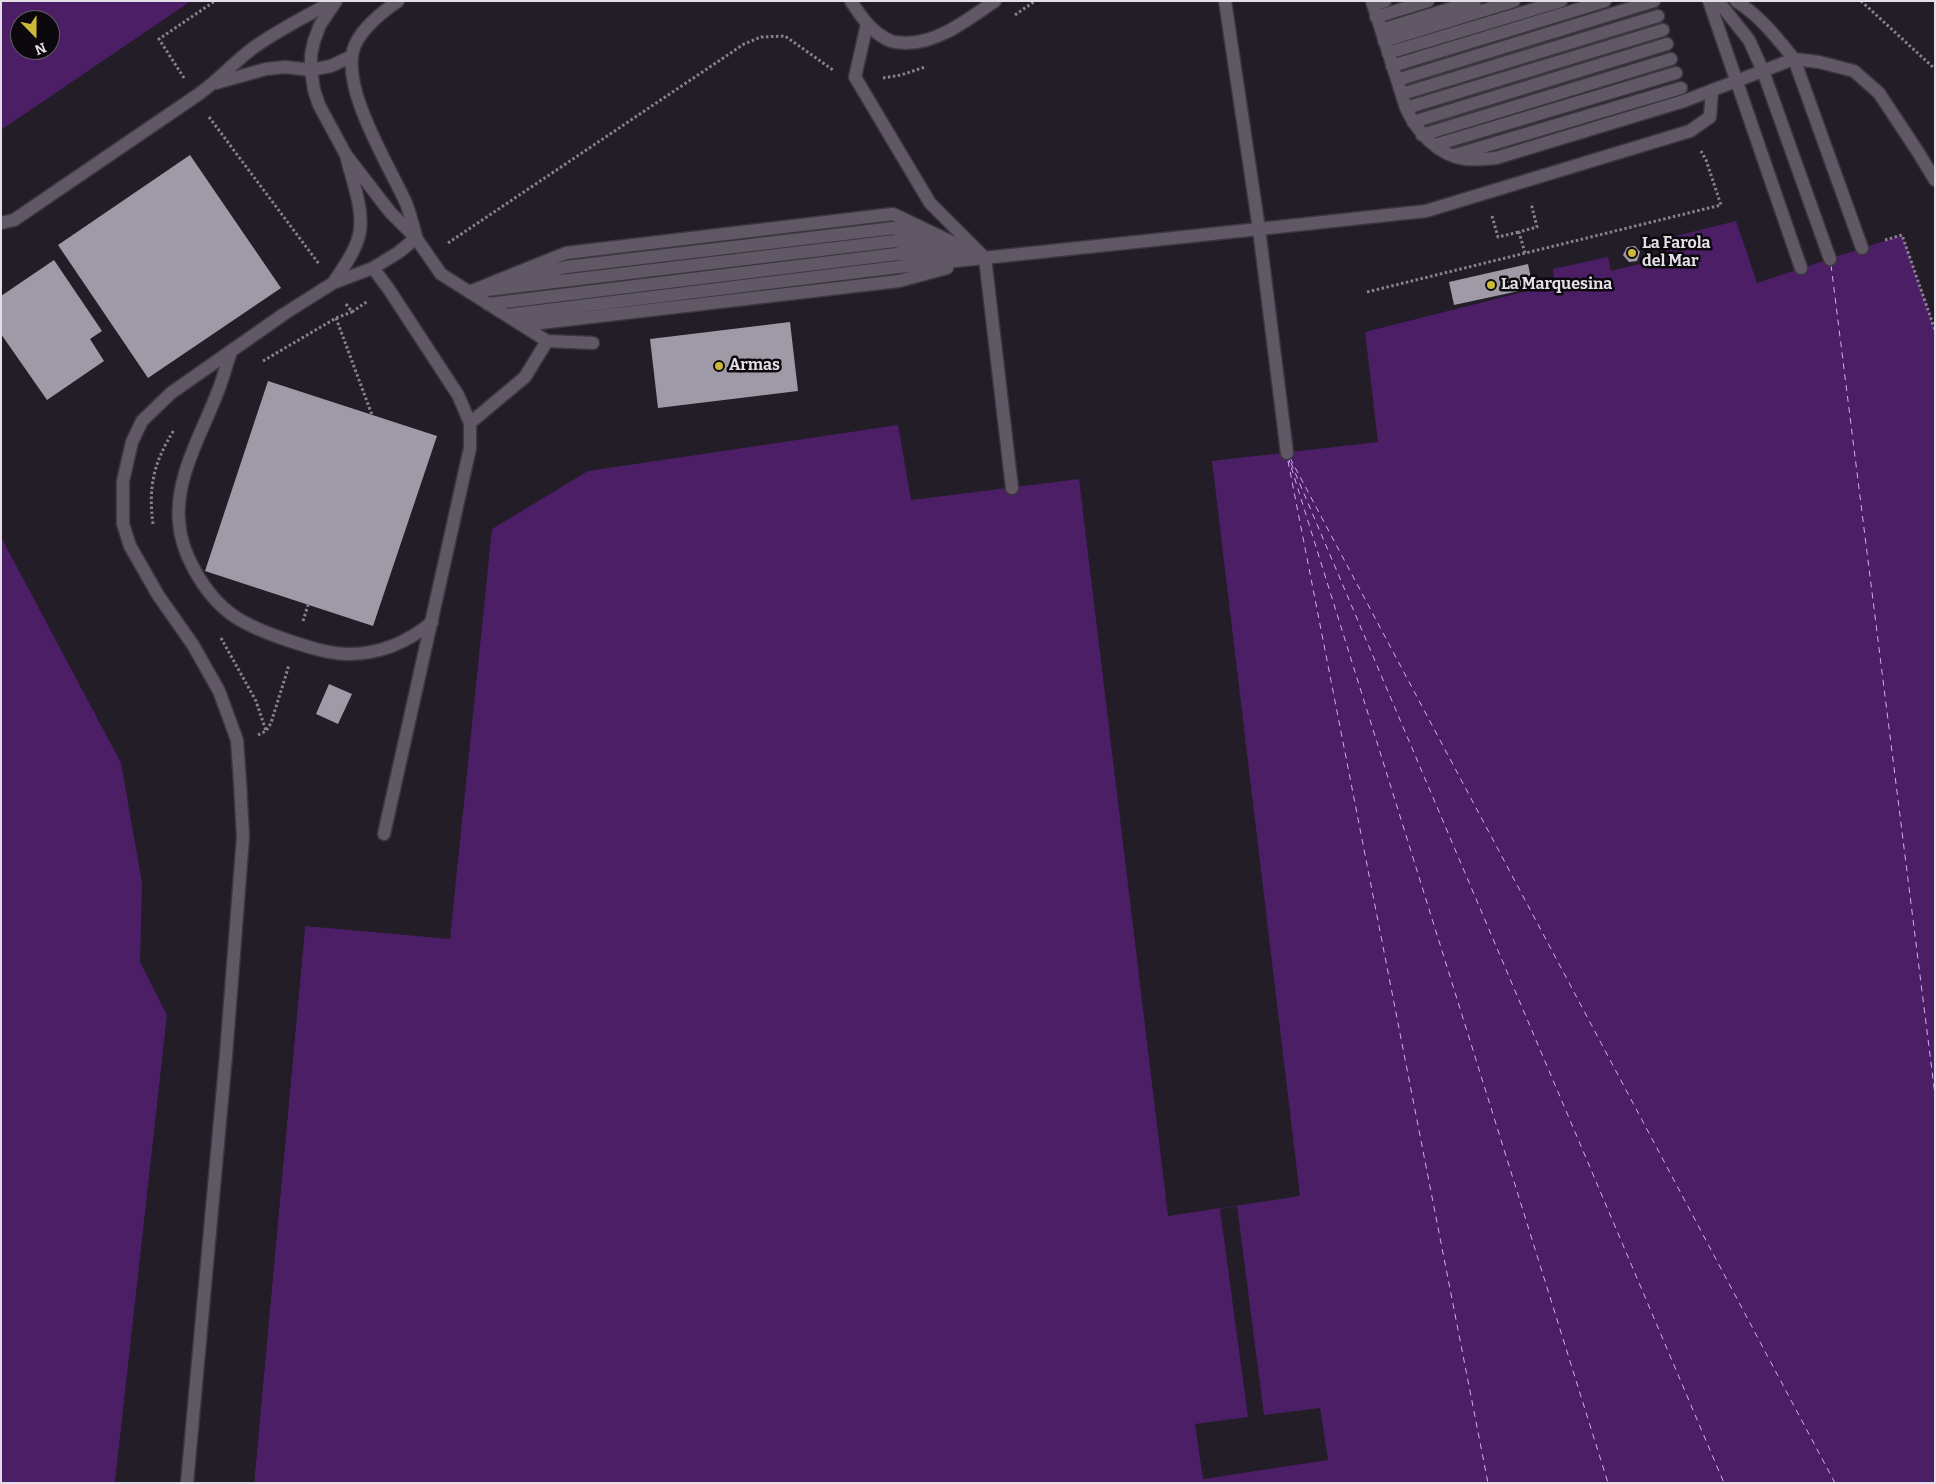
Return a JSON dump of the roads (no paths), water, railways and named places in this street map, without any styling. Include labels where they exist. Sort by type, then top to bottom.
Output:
[{"type":"lane","points":[[335,1],[317,33],[311,55],[311,70],[319,104],[346,155],[390,212],[416,238],[442,274],[548,341],[593,343]]},
{"type":"lane","points":[[1,223],[14,220],[214,84],[252,50],[285,28],[335,1]]},
{"type":"lane","points":[[398,1],[385,10],[362,34],[355,45],[352,56],[355,87],[371,133],[406,204],[416,238]]},
{"type":"lane","points":[[851,1],[879,35],[893,42],[918,43],[955,28],[995,1]]},
{"type":"lane","points":[[1225,1],[1259,229],[1287,453]]},
{"type":"lane","points":[[1428,1],[1376,6],[1392,66],[1406,108],[1413,122],[1422,135],[1453,156],[1467,159],[1496,158],[1684,101],[1794,59],[1819,62],[1854,71],[1873,87],[1914,144],[1935,180]]},
{"type":"lane","points":[[1385,41],[1475,1]]},
{"type":"lane","points":[[1385,41],[1514,1]]},
{"type":"lane","points":[[1385,41],[1561,1]]},
{"type":"lane","points":[[1392,66],[1605,1]]},
{"type":"lane","points":[[1397,80],[1654,1],[1684,101]]},
{"type":"lane","points":[[1709,1],[1801,268]]},
{"type":"lane","points":[[1718,1],[1749,40],[1764,71],[1830,259]]},
{"type":"lane","points":[[1736,1],[1747,8],[1774,33],[1794,59],[1862,248]]},
{"type":"lane","points":[[1402,94],[1658,16]]},
{"type":"lane","points":[[868,24],[855,77],[930,203],[985,258],[1012,488]]},
{"type":"lane","points":[[1406,108],[1663,30]]},
{"type":"lane","points":[[1413,122],[1667,44]]},
{"type":"lane","points":[[214,84],[266,69],[285,67],[311,70],[331,66],[352,56]]},
{"type":"lane","points":[[1422,135],[1671,59]]},
{"type":"lane","points":[[1435,145],[1676,73]]},
{"type":"lane","points":[[1453,156],[1680,88]]},
{"type":"lane","points":[[507,315],[888,268],[1426,211],[1690,131],[1710,117],[1712,90]]},
{"type":"lane","points":[[333,283],[358,238],[360,220],[358,202],[346,155]]},
{"type":"lane","points":[[469,292],[566,253],[893,214],[985,258]]},
{"type":"lane","points":[[187,1483],[226,1055],[243,837],[240,782],[237,740],[219,691],[193,645],[158,595],[130,546],[124,524],[123,481],[130,450],[142,421],[171,393],[284,314],[333,283],[372,268],[399,252],[416,238]]},
{"type":"lane","points":[[469,292],[895,241],[985,258]]},
{"type":"lane","points":[[488,304],[897,254],[985,258]]},
{"type":"lane","points":[[523,325],[899,280],[985,258]]},
{"type":"lane","points":[[372,268],[388,288],[458,394],[470,423],[470,448],[384,834]]},
{"type":"lane","points":[[470,423],[525,377],[548,341]]},
{"type":"lane","points":[[231,352],[219,389],[185,471],[178,519],[185,553],[212,597],[225,610],[258,630],[318,649],[348,654],[377,651],[394,646],[420,632],[432,622]]},
{"type":"place","name":"La Farola del Mar","points":[[1632,253]]},
{"type":"place","name":"La Marquesina","points":[[1491,285]]},
{"type":"place","name":"Armas","points":[[719,366]]}]
